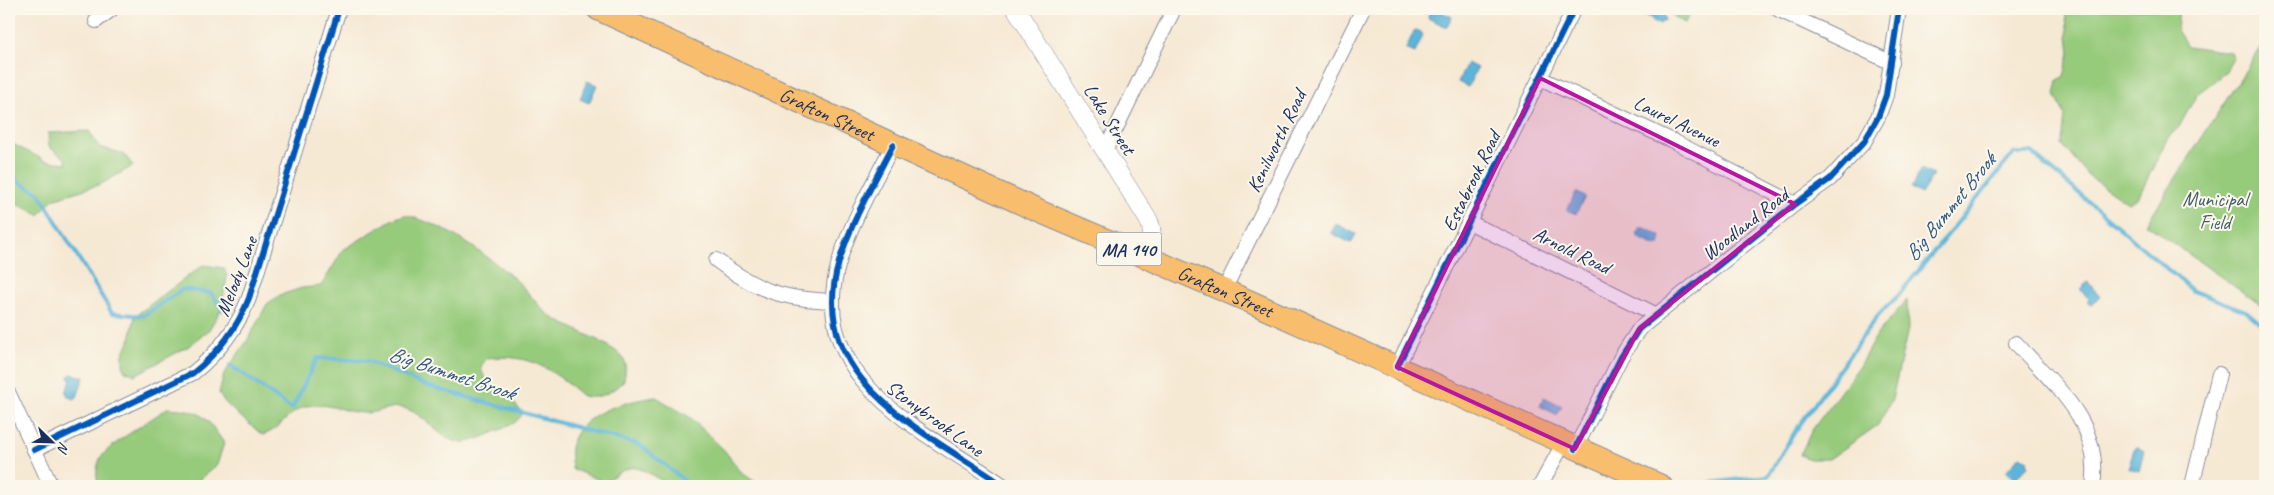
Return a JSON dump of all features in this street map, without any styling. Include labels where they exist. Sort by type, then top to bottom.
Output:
[{"type":"main road","name":"Grafton Street","points":[[610,11],[893,145],[1036,210],[1224,290],[1662,486]]},
{"type":"street","points":[[96,21],[112,9]]},
{"type":"street","name":"Melody Lane","points":[[34,450],[187,377],[214,355],[232,334],[249,298],[339,9]]},
{"type":"street","name":"Lake Street","points":[[1016,9],[1151,225],[1151,238],[1144,256]]},
{"type":"street","points":[[1105,150],[1174,9]]},
{"type":"street","name":"Kenilworth Road","points":[[1224,290],[1364,9]]},
{"type":"street","name":"Estabrook Road","points":[[1397,367],[1574,9]]},
{"type":"street","points":[[1777,9],[1892,63]]},
{"type":"street","name":"Woodland Road","points":[[1540,486],[1569,446],[1639,329],[1795,204],[1830,179],[1856,153],[1867,138],[1886,95],[1899,9]]},
{"type":"street","name":"Laurel Avenue","points":[[1540,78],[1677,143],[1795,204]]},
{"type":"street","name":"Stonybrook Lane","points":[[893,145],[844,247],[835,280],[833,301],[841,348],[860,379],[886,405],[1004,486]]},
{"type":"street","name":"Arnold Road","points":[[1469,222],[1657,315]]},
{"type":"street","points":[[716,260],[747,282],[778,295],[833,301]]},
{"type":"street","points":[[2016,343],[2057,388],[2084,424],[2094,456],[2093,486]]},
{"type":"street","points":[[2192,486],[2219,374]]},
{"type":"street","points":[[9,394],[51,486]]},
{"type":"highlighted area","points":[[1540,78],[1795,204],[1639,329],[1575,449],[1397,367]]},
{"type":"green space","points":[[1676,9],[1692,9],[1685,23],[1672,16]]},
{"type":"green space","points":[[2065,9],[2179,9],[2177,30],[2187,46],[2230,52],[2233,57],[2226,72],[2197,94],[2179,127],[2167,139],[2139,196],[2128,203],[2088,176],[2062,145],[2065,115],[2055,95],[2058,80],[2064,76],[2070,53]]},
{"type":"green space","points":[[2247,9],[2265,9],[2265,21]]},
{"type":"green space","name":"Municipal Field","points":[[2265,40],[2265,308],[2146,224]]},
{"type":"green space","points":[[89,131],[99,147],[124,154],[133,166],[101,184],[53,199],[39,215],[9,199],[9,142],[46,161],[67,163],[65,158],[49,147],[48,133]]},
{"type":"green space","points":[[405,215],[435,226],[464,241],[516,280],[550,316],[617,352],[625,363],[624,380],[605,394],[589,397],[583,396],[561,378],[540,365],[516,358],[487,358],[481,366],[487,380],[512,401],[522,414],[511,425],[477,439],[456,442],[441,434],[412,411],[403,408],[398,407],[366,413],[320,405],[297,410],[275,429],[262,435],[225,403],[219,393],[224,374],[247,341],[267,304],[280,295],[302,288],[321,286],[343,250],[393,219]]},
{"type":"green space","points":[[203,265],[224,268],[227,277],[221,310],[208,331],[189,346],[135,375],[124,370],[122,357],[130,339],[135,316]]},
{"type":"green space","points":[[1907,300],[1908,329],[1892,399],[1878,425],[1829,459],[1810,459],[1800,455],[1812,430],[1858,368],[1878,333]]},
{"type":"green space","points":[[656,397],[691,418],[724,450],[742,473],[761,486],[667,486],[666,483],[641,469],[635,468],[623,470],[605,482],[572,469],[572,441],[580,428],[589,420],[621,404]]},
{"type":"green space","points":[[167,408],[195,412],[212,426],[224,443],[217,465],[191,486],[99,486],[97,469],[100,459],[104,454],[120,440]]},
{"type":"water","points":[[1430,9],[1436,9],[1452,17],[1447,27],[1428,18]]},
{"type":"water","points":[[1641,9],[1663,11],[1665,20],[1659,24],[1655,23],[1651,18],[1644,15]]},
{"type":"water","points":[[1416,30],[1423,35],[1415,53],[1406,49]]},
{"type":"water","points":[[1467,63],[1477,68],[1468,87],[1458,82]]},
{"type":"water","points":[[587,81],[597,85],[589,103],[580,99]]},
{"type":"water","points":[[1921,169],[1933,175],[1921,194],[1911,188]]},
{"type":"water","points":[[1576,192],[1585,197],[1576,214],[1567,210]]},
{"type":"water","points":[[1336,224],[1356,234],[1351,243],[1331,233]]},
{"type":"water","points":[[1639,228],[1645,228],[1661,236],[1659,245],[1655,246],[1639,238],[1637,234]]},
{"type":"water","points":[[2088,282],[2100,297],[2091,305],[2087,301],[2089,299],[2080,289]]},
{"type":"water","points":[[72,374],[84,377],[77,397],[74,399],[66,393],[71,379],[69,378]]},
{"type":"water","points":[[1544,397],[1562,406],[1557,415],[1540,406]]},
{"type":"water","points":[[2137,447],[2144,451],[2139,471],[2128,468],[2134,449]]},
{"type":"water","points":[[2020,456],[2029,460],[2027,462],[2029,465],[2015,479],[2006,471]]},
{"type":"waterway","name":"Big Bummet Brook","points":[[1699,484],[1768,476],[1796,430],[1879,314],[1898,296],[2014,153],[2032,153],[2193,291],[2246,311],[2265,327]]},
{"type":"waterway","name":"Big Bummet Brook","points":[[9,176],[39,193],[112,313],[143,316],[183,289],[211,293],[223,310]]},
{"type":"waterway","name":"Big Bummet Brook","points":[[230,365],[292,409],[317,358],[368,361],[427,386],[640,445],[691,486]]},
{"type":"cycle path","points":[[34,450],[193,373],[211,357],[233,330],[249,298],[339,9]]},
{"type":"cycle path","points":[[1397,367],[1574,9]]},
{"type":"cycle path","points":[[1575,449],[1621,357],[1639,329],[1795,204],[1830,179],[1864,142],[1878,117],[1886,95],[1899,9]]},
{"type":"cycle path","points":[[893,145],[856,217],[839,262],[833,304],[839,339],[855,371],[879,398],[940,445],[1004,486]]}]
